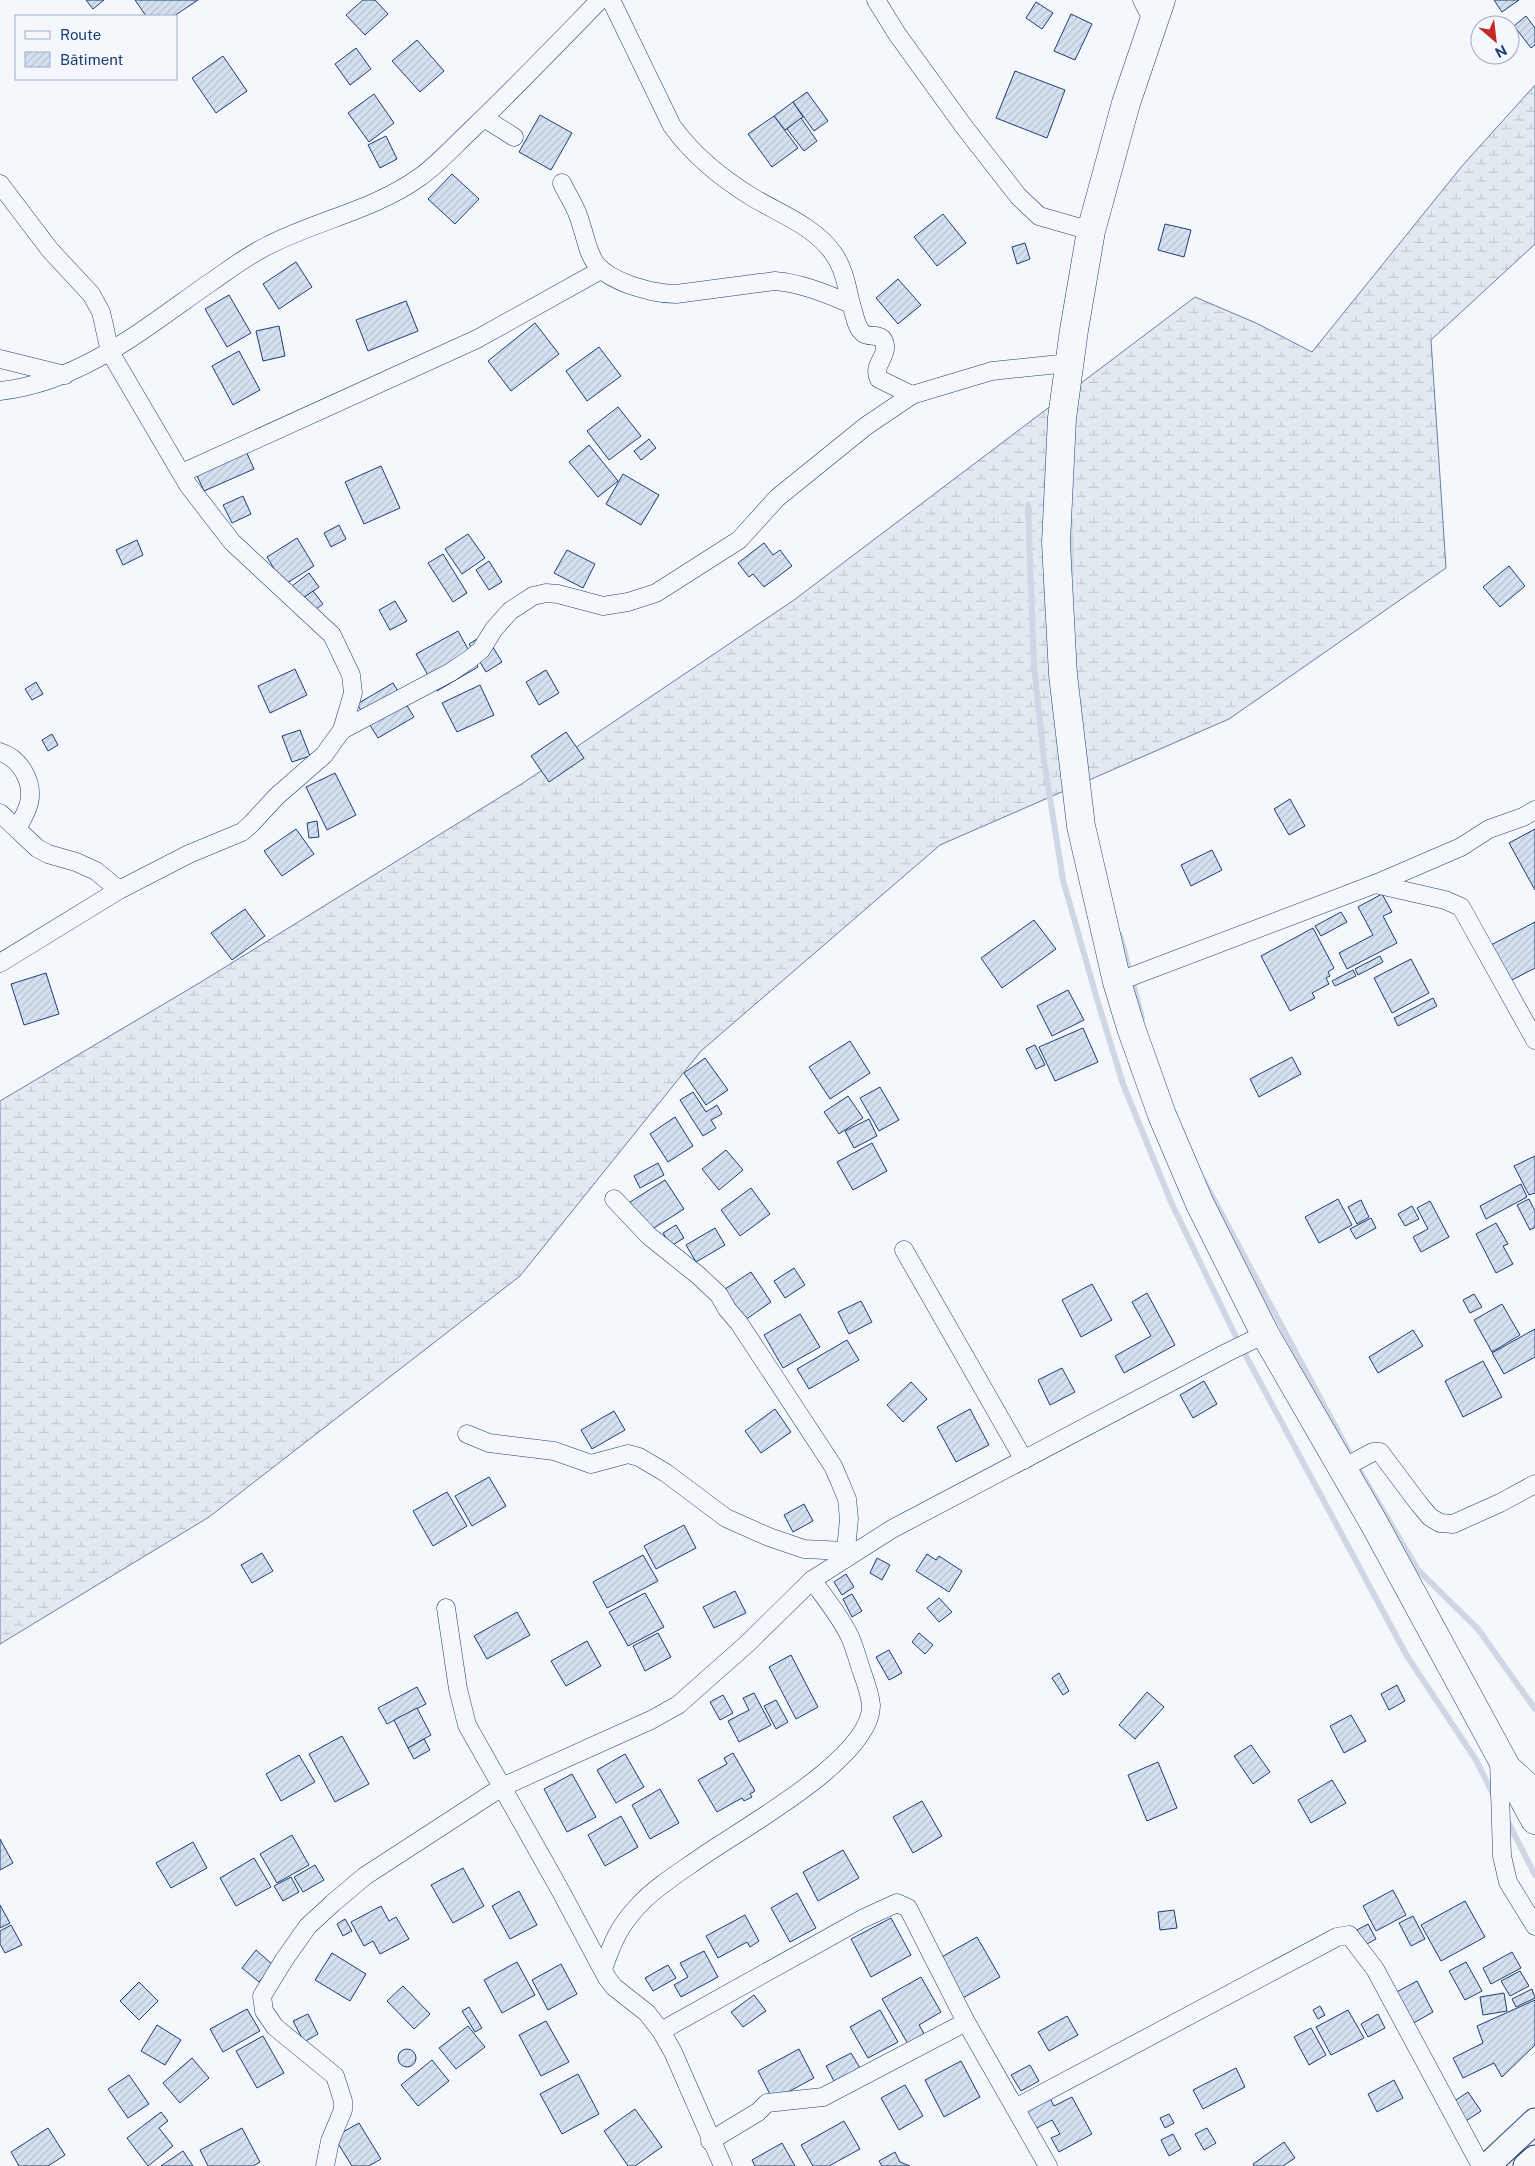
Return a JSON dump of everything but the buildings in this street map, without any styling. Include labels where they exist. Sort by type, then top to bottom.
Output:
[{"type":"highway","points":[[1152,8],[1091,231],[1069,363],[1062,418],[1056,543],[1063,675],[1081,826],[1117,982],[1146,1072],[1200,1204],[1265,1334],[1375,1525],[1535,1820]]},
{"type":"main road","points":[[1487,2166],[1535,2121]]},
{"type":"main road","points":[[1526,2166],[1535,2158]]},
{"type":"street","points":[[0,391],[43,384],[65,375],[110,352],[244,259],[268,245],[368,206],[396,193],[421,177],[484,118],[600,0]]},
{"type":"street","points":[[611,0],[672,126],[681,139],[703,161],[751,196],[817,235],[834,254],[840,265],[859,329],[863,333],[879,336],[884,342],[885,348],[876,369],[879,379],[912,395]]},
{"type":"street","points":[[876,0],[897,34],[965,128],[1018,196],[1039,216],[1091,231]]},
{"type":"street","points":[[484,118],[514,138]]},
{"type":"street","points":[[0,184],[50,250],[91,294],[100,312],[110,352],[188,485],[232,542],[332,635],[351,675],[352,692],[342,730],[324,754],[277,796],[255,821],[242,832],[189,854],[119,890],[0,963]]},
{"type":"street","points":[[562,184],[578,214],[587,248],[601,270],[614,279],[662,294],[676,294],[775,281],[793,284],[851,304]]},
{"type":"street","points":[[182,473],[477,339],[601,270]]},
{"type":"street","points":[[0,359],[65,375]]},
{"type":"street","points":[[342,730],[452,672],[481,650],[494,629],[510,610],[533,596],[546,593],[558,594],[603,606],[628,602],[656,593],[739,540],[777,498],[852,437],[912,395],[992,371],[1069,363]]},
{"type":"street","points":[[0,752],[8,755],[20,767],[29,782],[29,804],[18,829]]},
{"type":"street","points":[[1117,982],[1375,884],[1460,847],[1489,829],[1523,817],[1535,810]]},
{"type":"street","points":[[0,814],[37,848],[48,854],[76,862],[96,871],[119,890]]},
{"type":"street","points":[[1375,884],[1445,900],[1461,907],[1535,1040]]},
{"type":"street","points":[[614,1199],[649,1236],[720,1295],[727,1309],[739,1323],[827,1458],[847,1499],[848,1519],[845,1555]]},
{"type":"street","points":[[904,1250],[1024,1460]]},
{"type":"street","points":[[325,2166],[330,2142],[343,2110],[343,2101],[335,2076],[275,2027],[268,2019],[263,2004],[265,1989],[308,1926],[340,1897],[365,1876],[502,1787],[651,1720],[678,1705],[748,1643],[812,1580],[845,1555],[1226,1352],[1265,1334]]},
{"type":"street","points":[[467,1434],[489,1444],[554,1451],[591,1464],[628,1454],[639,1457],[666,1473],[726,1518],[769,1537],[804,1549],[845,1555]]},
{"type":"street","points":[[1343,1468],[1373,1452],[1380,1452],[1419,1504],[1430,1517],[1440,1523],[1453,1524],[1500,1503],[1535,1484]]},
{"type":"street","points":[[603,1969],[616,1934],[641,1903],[701,1857],[775,1810],[832,1766],[855,1744],[867,1721],[871,1707],[868,1690],[851,1638],[812,1580]]},
{"type":"street","points":[[446,1608],[458,1689],[467,1725],[614,1987],[647,2013],[662,2031],[673,2052],[710,2141],[723,2166]]},
{"type":"street","points":[[1499,1755],[1535,1787]]},
{"type":"street","points":[[1499,1755],[1502,1856],[1508,1882],[1535,1926]]},
{"type":"street","points":[[662,2031],[862,1919],[897,1903],[908,1908],[966,2022],[1015,2108],[1044,2165]]},
{"type":"street","points":[[1015,2108],[1337,1937],[1350,1935],[1375,1969],[1481,2166]]},
{"type":"street","points":[[710,2141],[758,2112],[767,2103],[824,2097],[966,2022]]},
{"type":"green space","points":[[1535,85],[1535,244],[1431,340],[1446,568],[1229,719],[940,845],[701,1051],[520,1276],[209,1517],[0,1644],[0,1101],[201,982],[523,783],[794,600],[1195,297],[1256,323],[1312,352],[1462,166]]},
{"type":"waterway","points":[[1028,505],[1034,666],[1044,760],[1063,880],[1123,1084],[1171,1202],[1239,1343],[1407,1656],[1476,1760],[1494,1796]]},
{"type":"waterway","points":[[1070,520],[1071,573]]},
{"type":"waterway","points":[[1120,935],[1142,1018]]},
{"type":"waterway","points":[[1204,1181],[1349,1452]]},
{"type":"waterway","points":[[1355,1463],[1418,1570],[1478,1629],[1535,1709]]},
{"type":"waterway","points":[[1507,1820],[1535,1875]]}]
